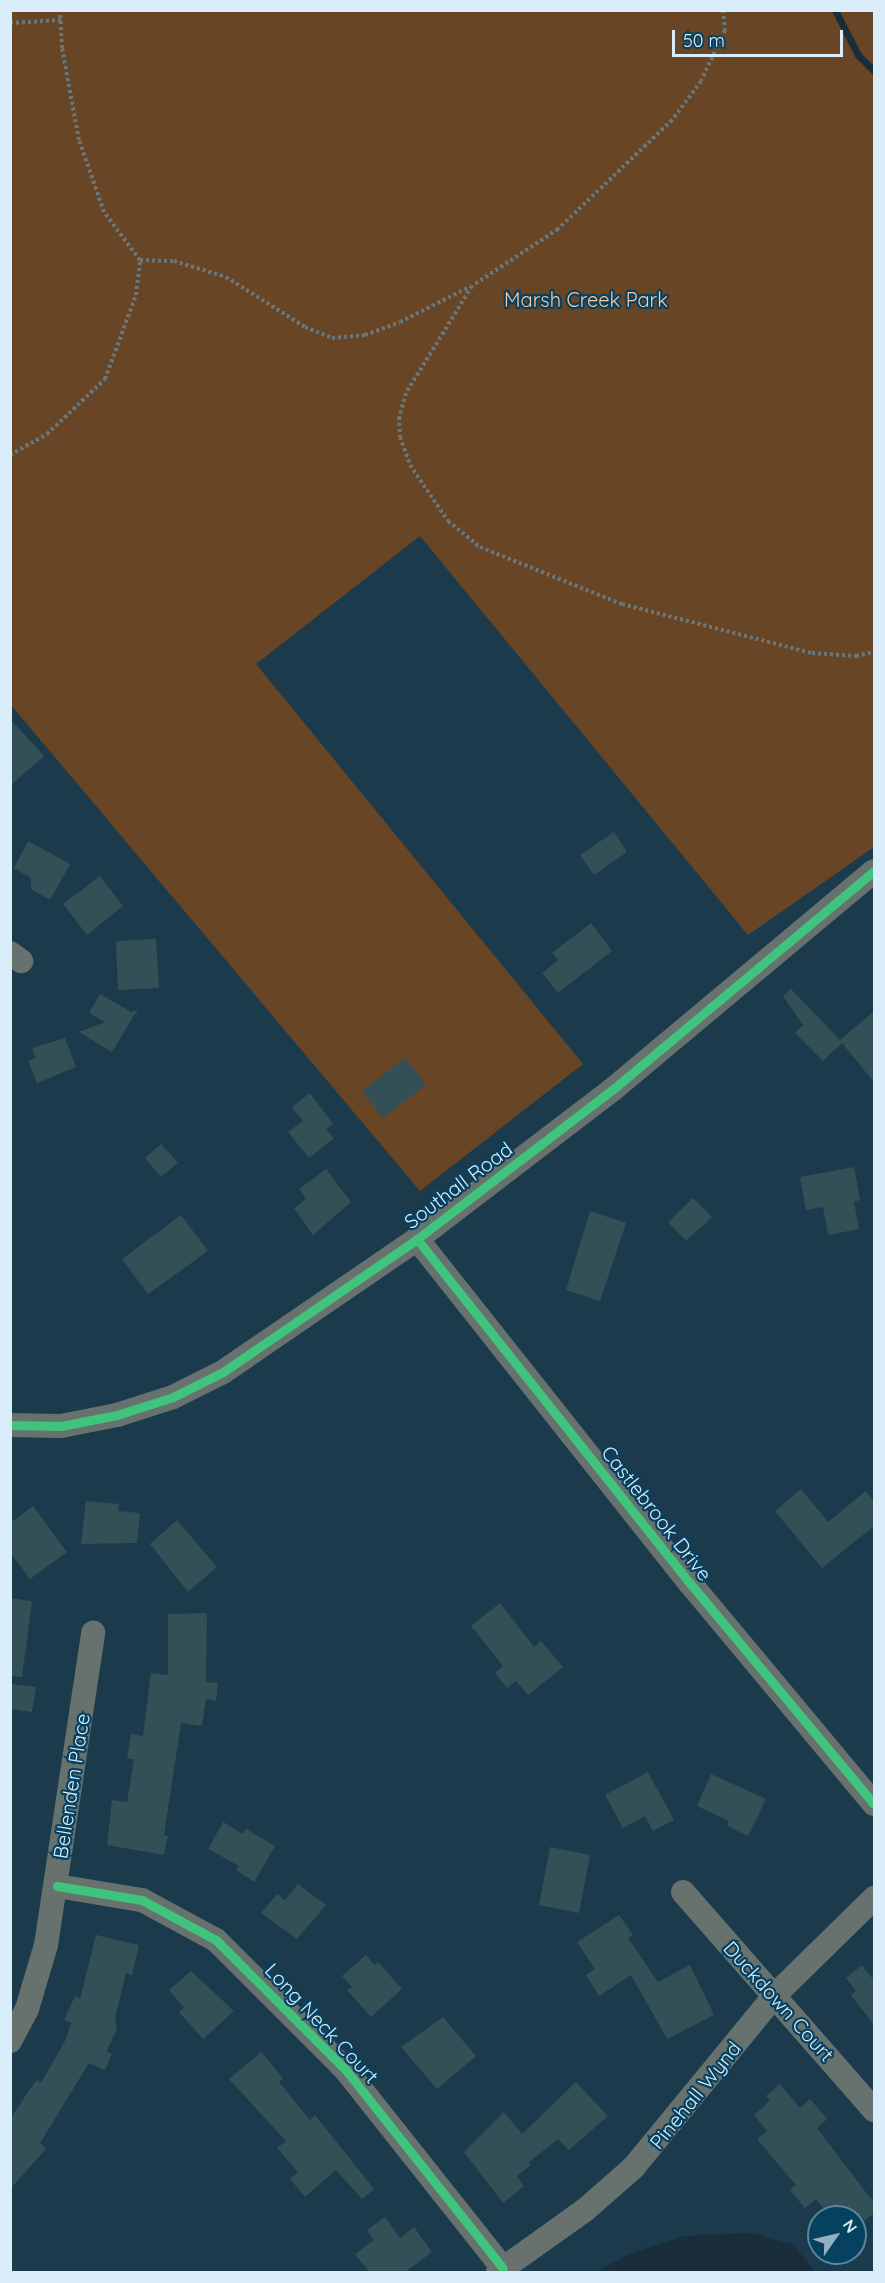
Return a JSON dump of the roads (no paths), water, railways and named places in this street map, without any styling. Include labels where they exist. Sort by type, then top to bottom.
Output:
[{"type":"street","name":"Southall Road","points":[[10,1425],[61,1426],[117,1415],[173,1397],[268,1342],[417,1239],[621,1083],[874,871]]},
{"type":"street","name":"Castlebrook Drive","points":[[417,1239],[688,1582],[874,1804]]},
{"type":"street","name":"Bellenden Place","points":[[10,2041],[27,2009],[46,1945],[57,1886],[93,1633]]},
{"type":"street","name":"Long Neck Court","points":[[57,1886],[142,1900],[216,1940],[345,2069],[500,2270]]},
{"type":"street","name":"Duckdown Court","points":[[683,1892],[874,2110]]},
{"type":"street","name":"Pinehall Wynd","points":[[500,2270],[585,2210],[633,2169],[775,1995],[874,1898]]},
{"type":"water","points":[[753,2233],[794,2245],[807,2265],[815,2272],[596,2272],[631,2253],[685,2236]]},
{"type":"waterway","points":[[835,10],[858,55],[874,71]]},
{"type":"park label","name":"Marsh Creek Park","points":[[586,299]]}]
